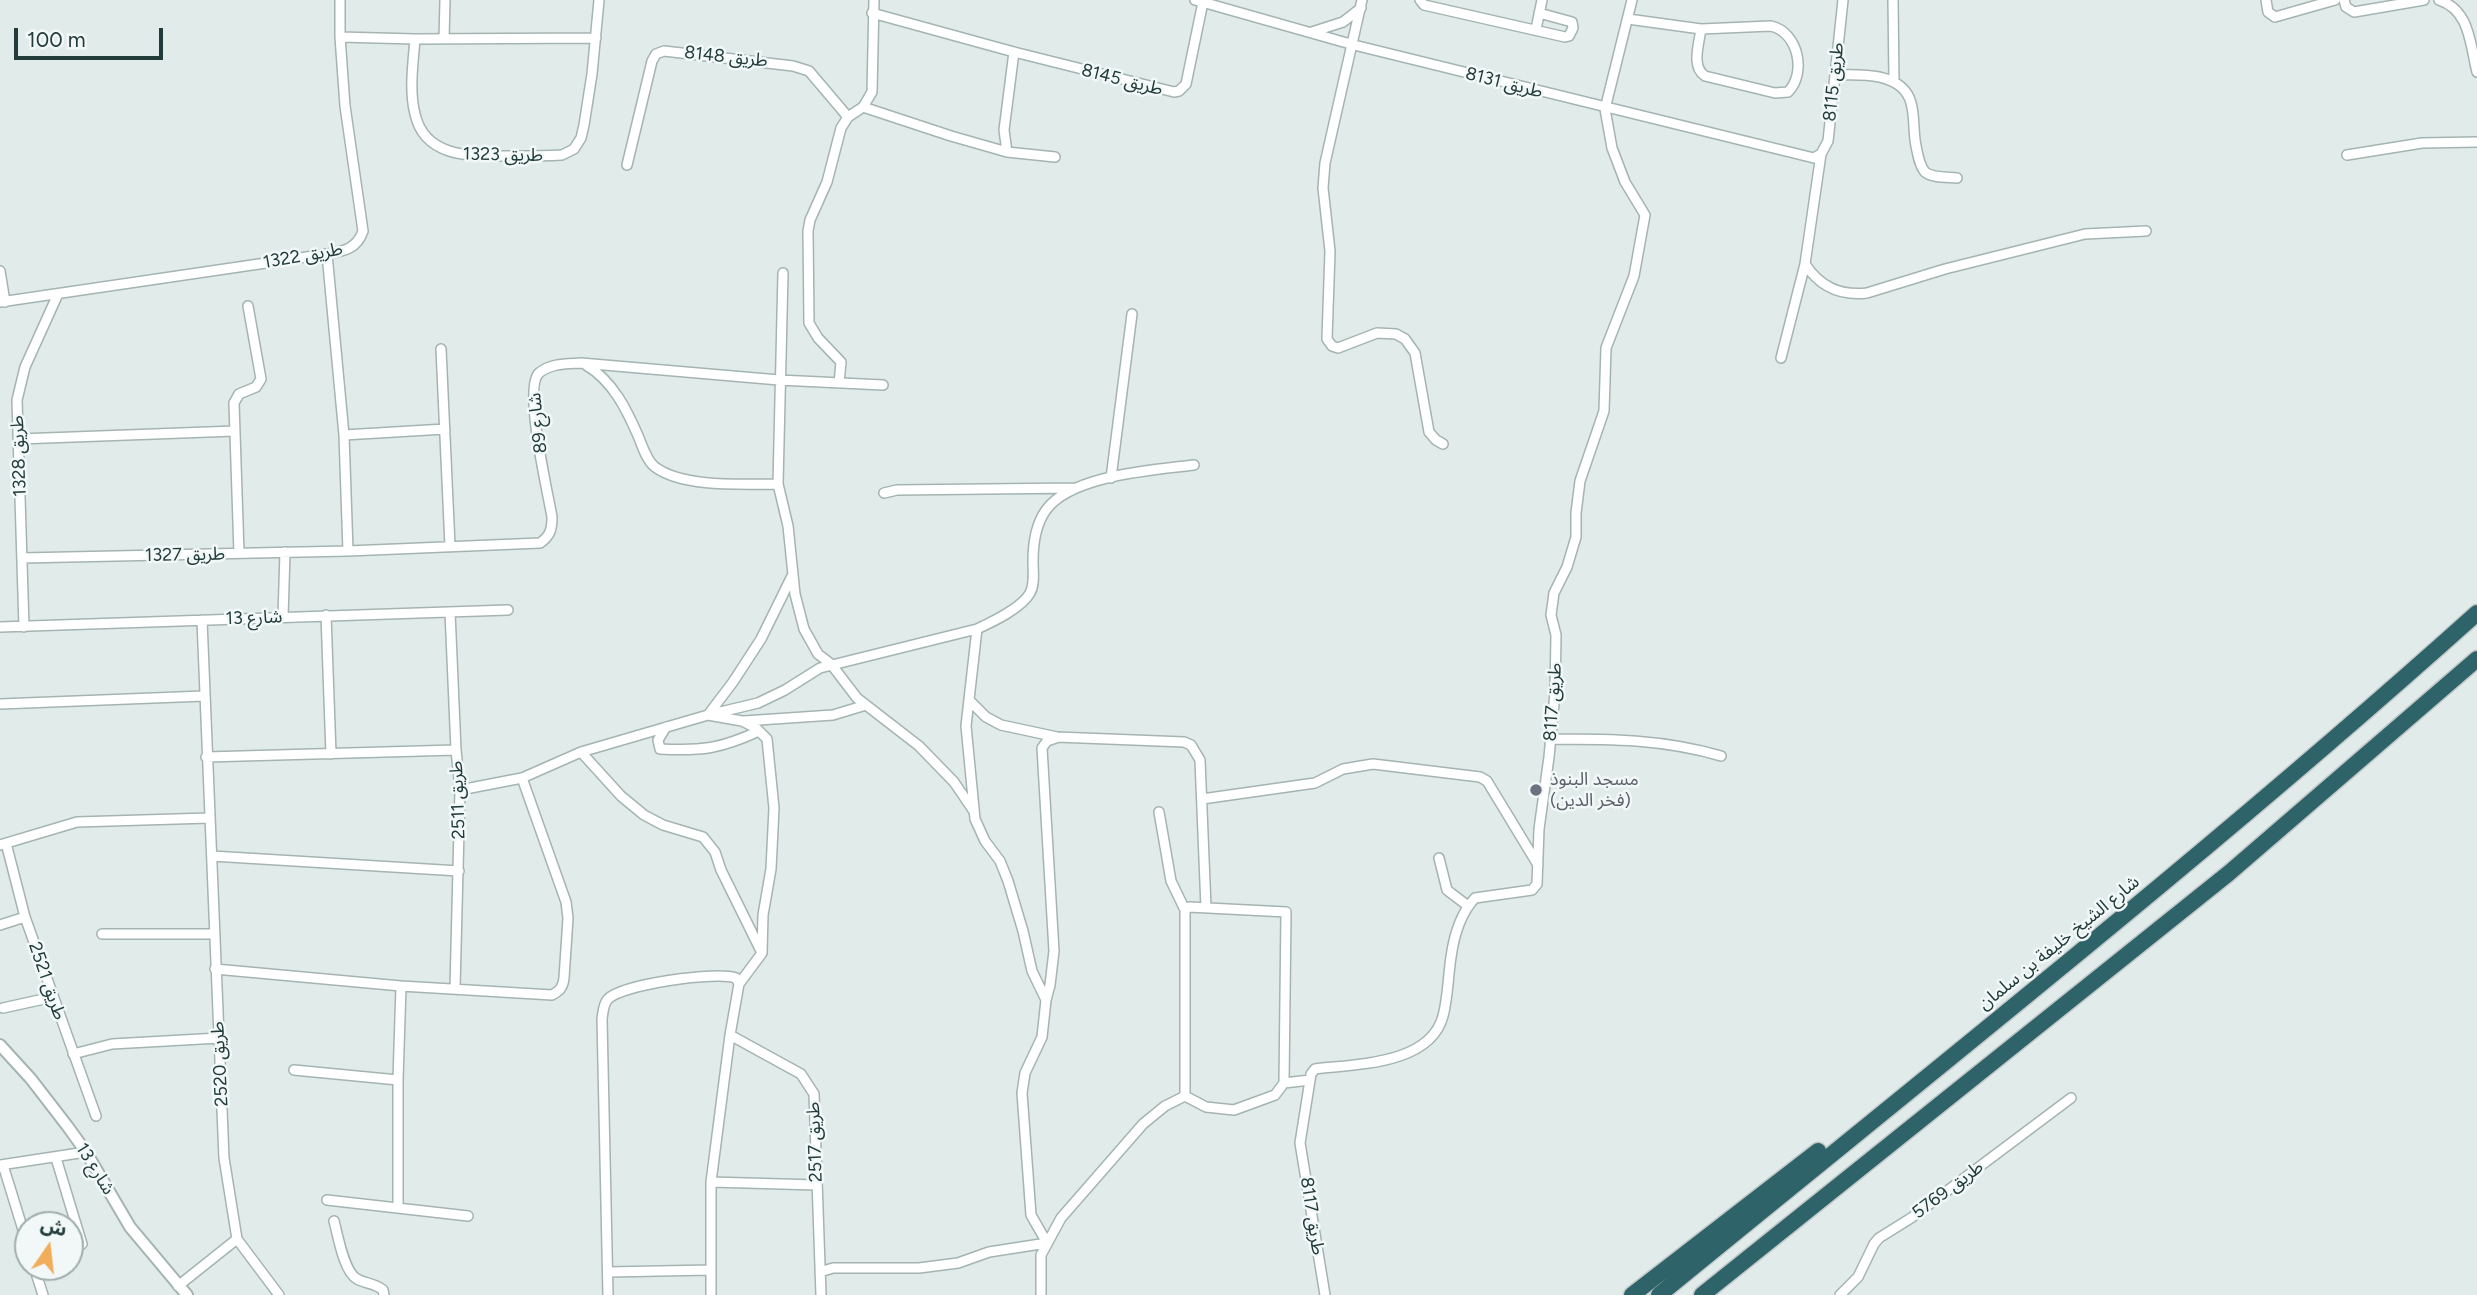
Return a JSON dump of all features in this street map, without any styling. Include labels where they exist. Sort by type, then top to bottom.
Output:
[{"type":"highway","name":"شارع الشيخ خليفة بن سلمان","points":[[1659,1295],[2156,889],[2357,720],[2477,613]]},
{"type":"highway","points":[[1702,1295],[2229,873],[2477,659]]},
{"type":"highway","points":[[1632,1295],[1829,1143],[1916,1085]]},
{"type":"street","name":"طريق 1322","points":[[0,271],[2,302],[327,254],[353,247],[360,240],[363,231],[345,106],[340,0]]},
{"type":"street","points":[[444,39],[445,0]]},
{"type":"street","name":"طريق 1323","points":[[415,40],[412,76],[415,118],[424,134],[437,146],[453,154],[471,156],[562,155],[574,149],[581,138],[599,0]]},
{"type":"street","points":[[839,383],[841,362],[818,338],[809,323],[808,231],[810,220],[827,182],[841,128],[848,117],[863,107],[870,98],[873,86],[874,0]]},
{"type":"street","points":[[1420,0],[1422,5],[1569,36],[1573,27],[1570,22],[1539,13]]},
{"type":"street","points":[[1451,11],[1454,0]]},
{"type":"street","points":[[1535,29],[1542,0]]},
{"type":"street","name":"طريق 8117","points":[[1468,906],[1475,898],[1532,890],[1537,884],[1539,829],[1551,740],[1556,663],[1556,635],[1551,615],[1554,593],[1567,567],[1576,537],[1580,481],[1604,411],[1606,348],[1634,276],[1645,215],[1625,182],[1612,148],[1605,109],[1632,0]]},
{"type":"street","name":"طريق 8115","points":[[1780,358],[1805,264],[1818,157],[1828,141],[1843,0]]},
{"type":"street","points":[[1892,0],[1894,82]]},
{"type":"street","points":[[2266,0],[2269,12],[2275,17],[2335,0]]},
{"type":"street","points":[[2344,0],[2349,11],[2424,0]]},
{"type":"street","points":[[2439,0],[2454,7],[2463,16],[2477,72]]},
{"type":"street","name":"طريق 8145","points":[[872,13],[1169,92],[1179,92],[1185,84],[1199,1]]},
{"type":"street","name":"طريق 8131","points":[[1199,1],[1354,45],[1605,109],[1818,157]]},
{"type":"street","points":[[1310,32],[1343,22],[1362,4]]},
{"type":"street","points":[[1362,4],[1325,163],[1323,188],[1330,251],[1327,339],[1332,346],[1338,348],[1377,333],[1396,334],[1405,339],[1415,353],[1429,432],[1443,444]]},
{"type":"street","points":[[1628,19],[1701,29],[1770,26],[1786,33],[1792,39],[1797,58],[1793,87],[1782,94],[1702,74],[1697,65],[1701,29]]},
{"type":"street","points":[[340,37],[415,40],[596,38]]},
{"type":"street","name":"طريق 8148","points":[[627,165],[652,61],[656,54],[664,51],[793,66],[809,71],[848,117]]},
{"type":"street","points":[[1007,152],[1004,130],[1014,52]]},
{"type":"street","points":[[1835,75],[1861,74],[1894,82],[1905,90],[1911,101],[1915,140],[1923,169],[1931,175],[1957,178]]},
{"type":"street","points":[[863,107],[1007,152],[1055,157]]},
{"type":"street","points":[[2347,155],[2422,143],[2477,142]]},
{"type":"street","points":[[1805,264],[1812,276],[1825,286],[1853,295],[2085,234],[2146,231]]},
{"type":"street","points":[[327,254],[344,435],[348,551]]},
{"type":"street","points":[[783,273],[778,484],[788,526],[793,574],[804,629],[818,654],[831,664],[857,698],[919,746],[954,782],[974,811]]},
{"type":"street","name":"طريق 1328","points":[[24,627],[17,400],[20,383],[58,294]]},
{"type":"street","points":[[239,553],[235,398],[243,391],[256,387],[261,379],[248,306]]},
{"type":"street","points":[[1111,478],[1132,314]]},
{"type":"street","points":[[441,349],[450,546]]},
{"type":"street","points":[[581,363],[600,373],[612,389],[627,411],[653,467],[671,475],[707,484],[778,484]]},
{"type":"street","name":"شارع 89","points":[[552,517],[534,414],[533,386],[537,375],[546,369],[559,364],[581,363],[779,380],[883,385]]},
{"type":"street","points":[[344,435],[445,429]]},
{"type":"street","points":[[19,439],[235,431]]},
{"type":"street","points":[[460,790],[522,778],[581,752],[758,702],[785,690],[820,667],[977,629],[1025,600],[1032,591],[1034,539],[1040,520],[1047,508],[1062,496],[1077,488],[1111,478],[1194,465]]},
{"type":"street","points":[[884,493],[897,490],[1006,487],[1077,488]]},
{"type":"street","name":"طريق 1327","points":[[22,558],[348,551],[540,543],[548,537],[552,528],[552,517]]},
{"type":"street","points":[[283,617],[285,552]]},
{"type":"street","points":[[708,715],[761,639],[793,574]]},
{"type":"street","name":"شارع 13","points":[[0,627],[508,610]]},
{"type":"street","name":"طريق 2511","points":[[450,612],[460,790],[456,988]]},
{"type":"street","points":[[326,615],[331,754]]},
{"type":"street","name":"طريق 2520","points":[[202,620],[224,1158],[237,1239],[279,1295]]},
{"type":"street","points":[[977,629],[966,726],[975,819],[985,841],[1000,861],[1008,881],[1032,971],[1046,1000]]},
{"type":"street","points":[[0,704],[204,696]]},
{"type":"street","points":[[969,700],[986,717],[1001,725],[1057,737],[1184,742],[1191,745],[1200,760],[1206,908]]},
{"type":"street","points":[[708,715],[742,721],[833,715],[866,705]]},
{"type":"street","points":[[711,1295],[711,1182],[730,1035],[739,984],[762,953],[763,915],[771,869],[775,808],[767,738],[742,721]]},
{"type":"street","points":[[666,727],[658,740],[660,749],[722,747],[759,731]]},
{"type":"street","points":[[1046,1243],[1031,1215],[1022,1093],[1025,1073],[1042,1037],[1054,951],[1042,748],[1047,741],[1057,737]]},
{"type":"street","points":[[1551,740],[1651,741],[1721,756]]},
{"type":"street","points":[[206,757],[456,750]]},
{"type":"street","points":[[581,752],[621,796],[644,815],[663,825],[703,837],[715,852],[721,870],[762,953]]},
{"type":"street","points":[[1202,799],[1315,783],[1343,769],[1373,764],[1480,777],[1487,781],[1538,865]]},
{"type":"street","points":[[215,969],[401,986],[552,995],[559,992],[563,986],[568,918],[566,902],[522,778]]},
{"type":"street","points":[[1159,812],[1171,881],[1185,910],[1185,1096]]},
{"type":"street","name":"طريق 2521","points":[[96,1116],[52,997],[3,844],[77,822],[209,818]]},
{"type":"street","points":[[212,856],[459,871]]},
{"type":"street","points":[[1284,1083],[1310,1080],[1315,1069],[1397,1058],[1435,1034],[1443,1016],[1454,933],[1468,906],[1447,890],[1439,858]]},
{"type":"street","points":[[1185,910],[1189,907],[1286,912],[1284,1083],[1275,1095],[1234,1110],[1206,1107],[1185,1096]]},
{"type":"street","points":[[0,925],[25,917]]},
{"type":"street","points":[[102,934],[214,933]]},
{"type":"street","points":[[608,1295],[604,1004],[614,995],[652,983],[718,975],[736,978],[739,984]]},
{"type":"street","points":[[398,1208],[401,986]]},
{"type":"street","points":[[3,1008],[52,997]]},
{"type":"street","name":"طريق 2517","points":[[730,1035],[791,1068],[808,1083],[814,1094],[821,1295]]},
{"type":"street","points":[[73,1054],[112,1044],[219,1038]]},
{"type":"street","name":"شارع 13","points":[[0,1045],[31,1079],[86,1152],[130,1227],[187,1295]]},
{"type":"street","points":[[293,1070],[398,1080]]},
{"type":"street","name":"طريق 8117","points":[[1310,1080],[1300,1143],[1325,1295]]},
{"type":"street","points":[[1041,1295],[1041,1255],[1061,1218],[1129,1138],[1165,1106],[1185,1096]]},
{"type":"street","name":"طريق 5769","points":[[1840,1295],[1858,1278],[1879,1238],[1911,1219],[2071,1098]]},
{"type":"street","points":[[17,1211],[2,1165],[86,1152]]},
{"type":"street","points":[[55,1158],[72,1211]]},
{"type":"street","points":[[711,1182],[817,1185]]},
{"type":"street","points":[[327,1200],[468,1216]]},
{"type":"street","points":[[334,1221],[348,1269],[358,1280],[378,1285],[384,1295]]},
{"type":"street","points":[[178,1286],[237,1239]]},
{"type":"street","points":[[820,1272],[833,1268],[919,1268],[958,1263],[989,1252],[1046,1243]]},
{"type":"street","points":[[608,1272],[711,1270]]},
{"type":"place","name":"مسجد البنوذ (فخر الدين)","points":[[1536,790]]}]
